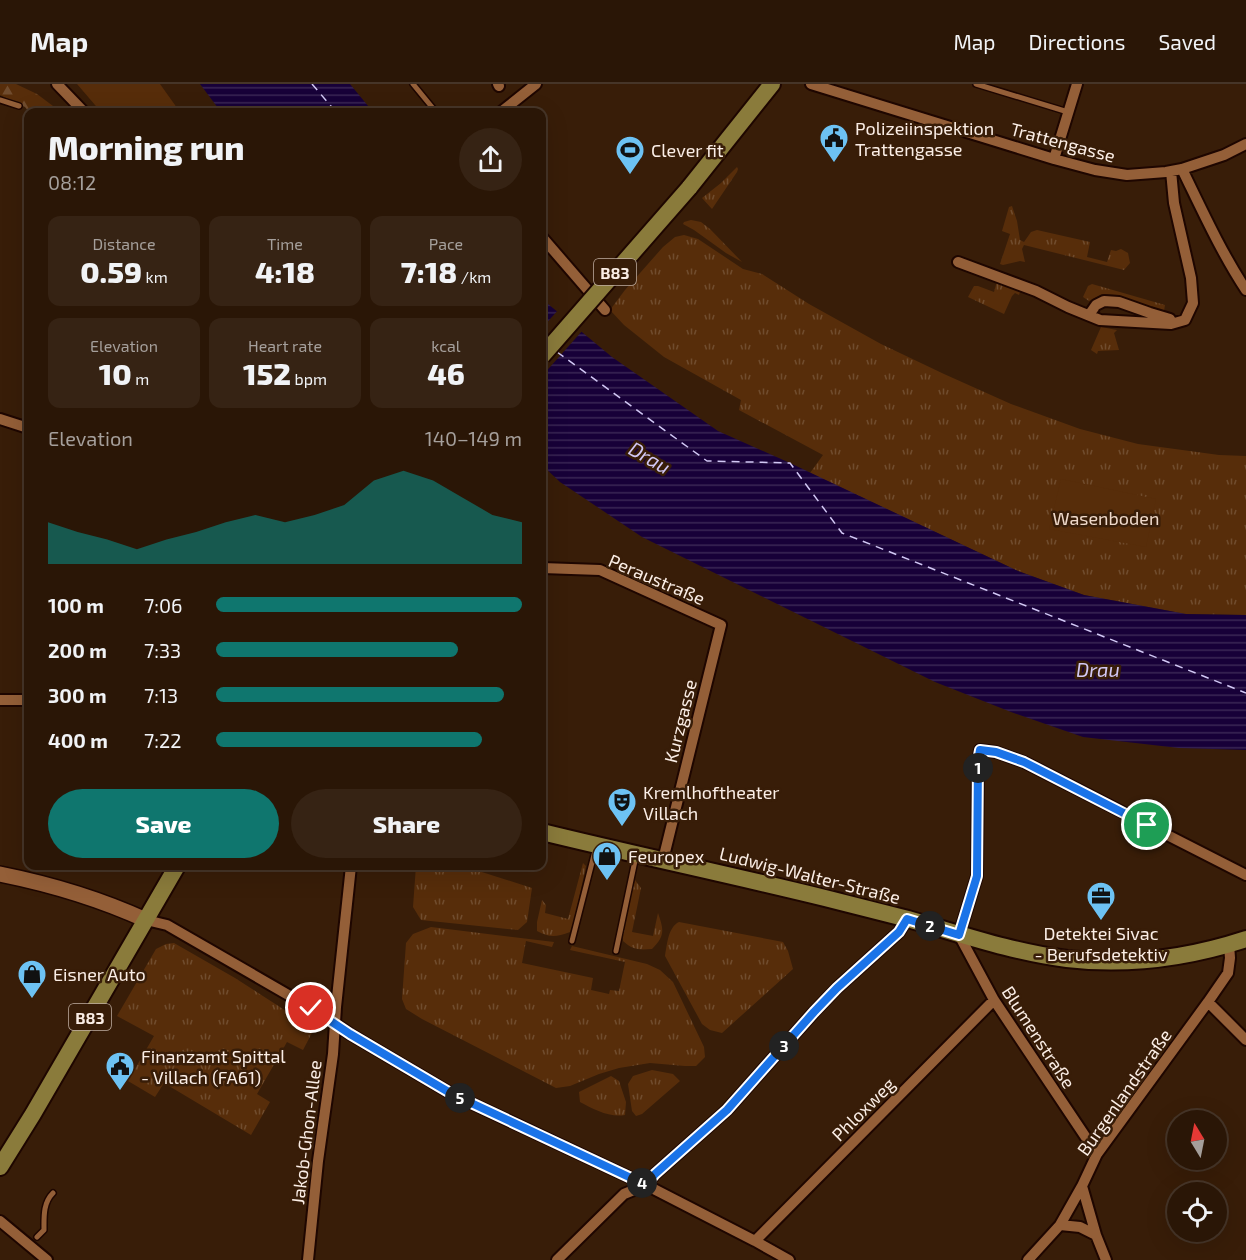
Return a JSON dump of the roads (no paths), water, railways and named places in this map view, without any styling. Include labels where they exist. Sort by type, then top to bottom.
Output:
[{"type":"main road","name":"B83","points":[[546,351],[689,188],[772,84]]},
{"type":"main road","name":"Ludwig-Walter-Straße","points":[[546,833],[907,919],[1014,950],[1067,959],[1111,962],[1152,960],[1183,956],[1246,939]]},
{"type":"main road","name":"B83","points":[[0,1167],[175,870]]},
{"type":"main road","points":[[0,874],[66,891],[146,920]]},
{"type":"street","points":[[506,108],[536,84]]},
{"type":"street","name":"Trattengasse","points":[[811,84],[1054,159],[1128,176],[1182,169],[1246,144]]},
{"type":"street","points":[[1054,159],[1077,84]]},
{"type":"street","points":[[57,85],[80,108]]},
{"type":"street","points":[[1182,169],[1211,230],[1246,290]]},
{"type":"street","points":[[958,261],[1036,291],[1100,320],[1171,324],[1185,320],[1193,303],[1191,278],[1174,203],[1171,171]]},
{"type":"street","points":[[546,242],[605,310]]},
{"type":"street","points":[[1089,315],[1095,305],[1104,301],[1119,302],[1150,314],[1179,321]]},
{"type":"street","points":[[0,419],[24,427]]},
{"type":"street","name":"Peraustraße","points":[[546,568],[600,570],[722,625]]},
{"type":"street","name":"Kurzgasse","points":[[663,860],[722,625]]},
{"type":"street","points":[[0,700],[24,700]]},
{"type":"street","points":[[959,935],[977,876],[980,750],[996,752],[1024,762],[1246,875]]},
{"type":"street","name":"Jakob-Ghon-Allee","points":[[308,1260],[318,1161],[333,1054],[351,870]]},
{"type":"street","points":[[557,1260],[624,1194],[646,1185],[655,1174],[727,1110],[814,1012],[899,932],[907,919]]},
{"type":"street","points":[[146,920],[167,925],[452,1094],[646,1185],[755,1240],[789,1260]]},
{"type":"street","name":"Blumenstraße","points":[[959,935],[994,1000],[1097,1154]]},
{"type":"street","name":"Burgenlandstraße","points":[[1028,1260],[1060,1225],[1097,1154],[1228,973],[1229,945]]},
{"type":"street","name":"Phloxweg","points":[[755,1240],[994,1000]]},
{"type":"street","points":[[1208,1002],[1246,1040]]},
{"type":"street","points":[[1082,1186],[1106,1260]]},
{"type":"street","points":[[0,1221],[47,1260]]},
{"type":"street","points":[[1060,1225],[1080,1227],[1096,1235]]},
{"type":"lane","points":[[413,84],[433,108]]},
{"type":"lane","points":[[976,84],[1068,112]]},
{"type":"lane","points":[[0,100],[19,106]]},
{"type":"lane","points":[[572,941],[597,845]]},
{"type":"lane","points":[[616,951],[636,854]]},
{"type":"lane","points":[[37,1237],[44,1230],[44,1210],[52,1193]]},
{"type":"water","points":[[200,84],[350,84],[370,108],[218,108]]},
{"type":"water","name":"Drau","points":[[546,302],[612,357],[718,431],[1018,571],[1084,595],[1186,614],[1246,615],[1246,750],[1179,748],[1083,737],[1011,712],[935,682],[642,537],[560,482],[546,469]]},
{"type":"place","name":"Polizeiinspektion Trattengasse","points":[[834,164]]},
{"type":"place","name":"Clever fit","points":[[630,176]]},
{"type":"place","name":"Kremlhoftheater Villach","points":[[622,828]]},
{"type":"place","name":"Feuropex","points":[[607,882]]},
{"type":"place","name":"Detektei Sivac - Berufsdetektiv","points":[[1101,922]]},
{"type":"place","name":"Eisner Auto","points":[[32,1000]]},
{"type":"place","name":"Finanzamt Spittal - Villach (FA61)","points":[[120,1092]]},
{"type":"park label","name":"Wasenboden","points":[[1106,518]]}]
